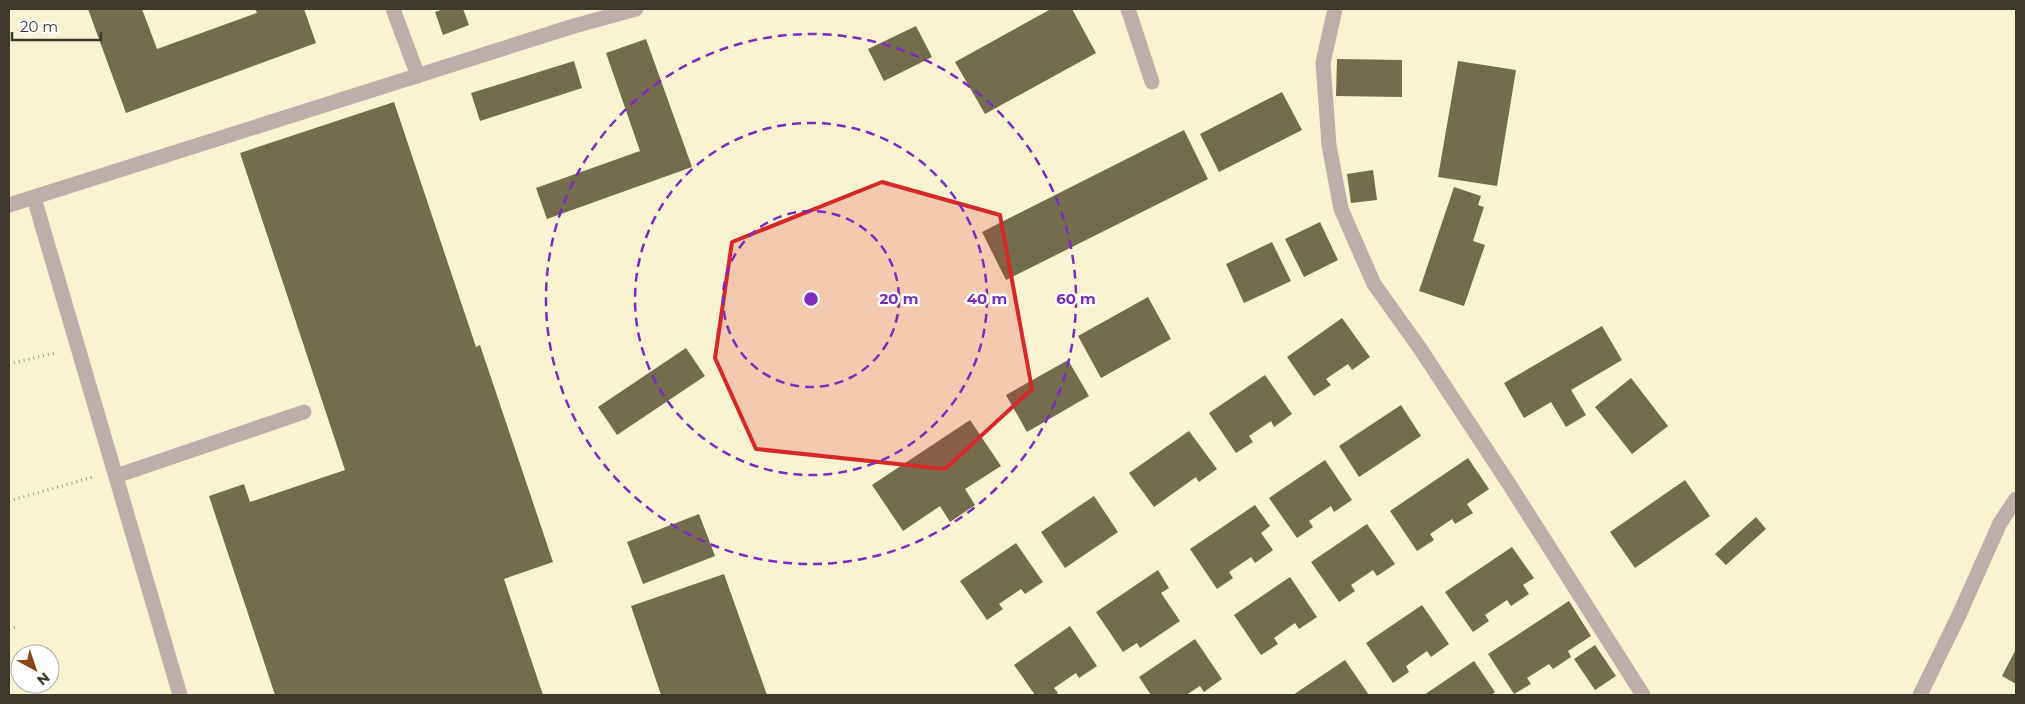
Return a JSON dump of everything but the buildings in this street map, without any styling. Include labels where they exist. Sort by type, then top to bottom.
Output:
[{"type":"street","points":[[393,9],[418,76]]},
{"type":"street","points":[[9,206],[574,26],[636,9]]},
{"type":"street","points":[[1128,9],[1152,82]]},
{"type":"street","points":[[1335,9],[1323,63],[1329,145],[1341,209],[1374,284],[1421,350],[1495,463],[1643,695]]},
{"type":"street","points":[[34,198],[180,695]]},
{"type":"street","points":[[116,476],[304,412]]},
{"type":"street","points":[[1920,695],[2000,522],[2016,499]]},
{"type":"path","points":[[9,364],[78,347]]},
{"type":"path","points":[[9,500],[88,478],[116,476]]},
{"type":"path","points":[[9,629],[16,627]]},
{"type":"highlighted area","points":[[882,182],[1000,215],[1032,389],[945,469],[756,449],[715,358],[732,242]]}]
